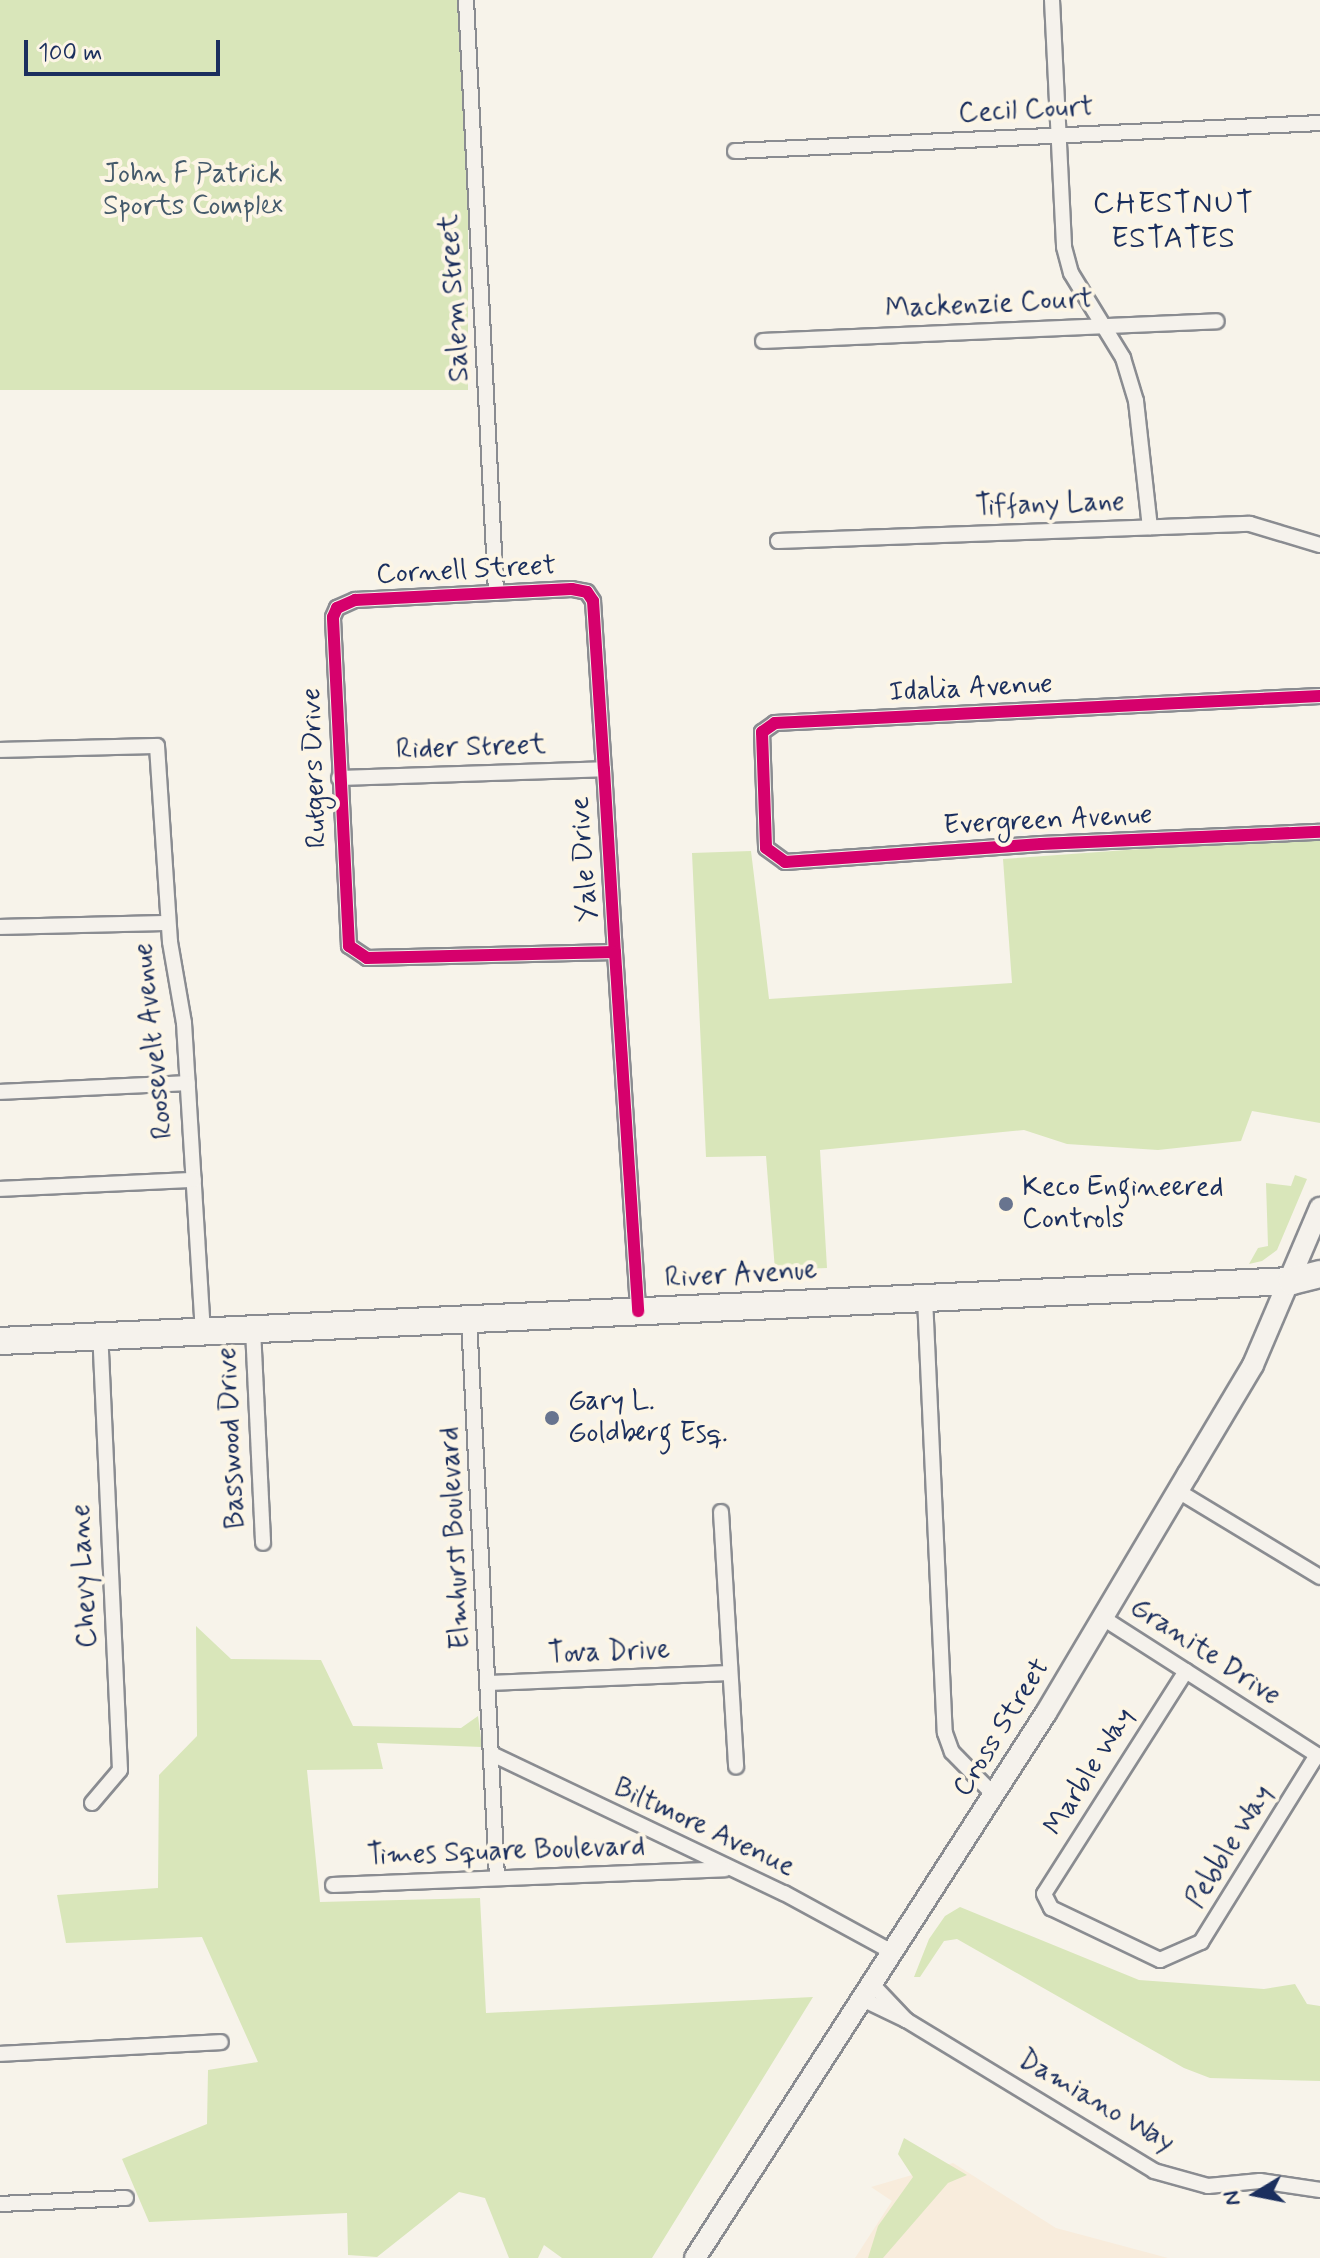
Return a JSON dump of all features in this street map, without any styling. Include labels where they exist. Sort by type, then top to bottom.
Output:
[{"type":"highway","name":"River Avenue","points":[[1292,1281],[1320,1274]]},
{"type":"highway","name":"River Avenue","points":[[0,1341],[1292,1281],[1320,1285]]},
{"type":"main road","name":"Cross Street","points":[[695,2258],[1103,1618],[1253,1365],[1292,1281],[1320,1208]]},
{"type":"street","name":"Salem Street","points":[[466,0],[496,593]]},
{"type":"street","points":[[1052,0],[1064,247],[1071,273],[1123,358],[1136,401],[1150,527]]},
{"type":"street","name":"Cecil Court","points":[[735,151],[1320,123]]},
{"type":"street","name":"Mackenzie Court","points":[[763,341],[1217,321]]},
{"type":"street","name":"Tiffany Lane","points":[[778,541],[1250,524],[1320,545]]},
{"type":"street","name":"Cornell Street","points":[[343,604],[572,589],[590,597]]},
{"type":"street","name":"Yale Drive","points":[[590,597],[604,769],[638,1311]]},
{"type":"street","name":"Rutgers Drive","points":[[343,604],[333,617],[346,934],[349,946],[367,958],[615,952]]},
{"type":"street","name":"Idalia Avenue","points":[[781,859],[766,848],[762,816],[762,732],[775,723],[1320,696]]},
{"type":"street","name":"Roosevelt Avenue","points":[[0,750],[157,746],[168,923],[188,1083],[203,1331]]},
{"type":"street","name":"Rider Street","points":[[339,778],[604,769]]},
{"type":"street","name":"Evergreen Avenue","points":[[781,859],[1320,832]]},
{"type":"street","points":[[0,927],[168,923]]},
{"type":"street","points":[[0,1092],[188,1083]]},
{"type":"street","points":[[0,1189],[194,1180]]},
{"type":"street","points":[[925,1298],[945,1733],[952,1752],[993,1794]]},
{"type":"street","name":"Elmhurst Boulevard","points":[[469,1319],[490,1683],[497,1877]]},
{"type":"street","name":"Basswood Drive","points":[[253,1329],[263,1543]]},
{"type":"street","name":"Chevy Lane","points":[[92,1803],[120,1770],[100,1336]]},
{"type":"street","points":[[1178,1491],[1320,1577]]},
{"type":"street","points":[[721,1512],[736,1767]]},
{"type":"street","name":"Granite Drive","points":[[1103,1618],[1318,1756]]},
{"type":"street","name":"Marble Way","points":[[1048,1902],[1044,1894],[1186,1671]]},
{"type":"street","name":"Tova Drive","points":[[490,1683],[729,1673]]},
{"type":"street","name":"Biltmore Avenue","points":[[492,1754],[892,1952]]},
{"type":"street","name":"Pebble Way","points":[[1048,1902],[1160,1960],[1201,1942],[1318,1756]]},
{"type":"street","name":"Times Square Boulevard","points":[[333,1885],[729,1869]]},
{"type":"street","name":"Damiano Way","points":[[867,1992],[906,2020],[1154,2171],[1208,2186],[1260,2181],[1320,2190]]},
{"type":"street","points":[[0,2054],[221,2042]]},
{"type":"street","points":[[0,2204],[126,2198]]},
{"type":"shaded area","points":[[953,2163],[1056,2228],[1168,2258],[855,2258],[892,2201],[871,2187]]},
{"type":"green space","name":"John F Patrick Sports Complex","points":[[0,0],[468,0],[468,390],[0,390]]},
{"type":"green space","points":[[1320,836],[1320,1123],[1252,1111],[1241,1141],[1158,1150],[1067,1144],[1024,1130],[820,1150],[827,1268],[775,1270],[766,1156],[706,1157],[692,853],[751,851],[769,999],[1012,983],[1003,859]]},
{"type":"green space","points":[[1295,1175],[1307,1179],[1277,1250],[1262,1261],[1249,1264],[1258,1248],[1268,1246],[1266,1183],[1291,1186]]},
{"type":"green space","points":[[196,1626],[231,1659],[321,1660],[353,1726],[461,1728],[478,1716],[482,1747],[377,1743],[383,1769],[307,1770],[320,1902],[480,1898],[486,2013],[813,1997],[652,2258],[562,2258],[544,2245],[538,2258],[509,2258],[485,2198],[459,2192],[377,2257],[348,2255],[347,2213],[149,2222],[122,2159],[207,2124],[208,2070],[258,2062],[202,1937],[66,1943],[57,1895],[158,1888],[159,1775],[197,1736]]},
{"type":"green space","points":[[960,1907],[1139,1980],[1264,1989],[1295,1984],[1307,2004],[1320,2006],[1320,2081],[1210,2078],[1184,2068],[957,1939],[944,1941],[920,1977],[914,1977],[929,1939],[945,1916]]},
{"type":"green space","points":[[904,2138],[967,2175],[948,2183],[883,2258],[868,2258],[878,2226],[913,2177],[898,2154]]},
{"type":"cycle path","points":[[615,952],[367,958],[349,946],[333,617],[337,608],[355,600],[572,589],[587,592],[593,601],[638,1311]]},
{"type":"cycle path","points":[[1320,696],[775,723],[762,732],[766,848],[785,862],[1041,844],[1320,832]]},
{"type":"place","name":"Keco Engineered Controls","points":[[1006,1204]]},
{"type":"place","name":"Gary L. Goldberg Esq.","points":[[552,1418]]},
{"type":"district","name":"CHESTNUT ESTATES","points":[[1174,221]]}]
